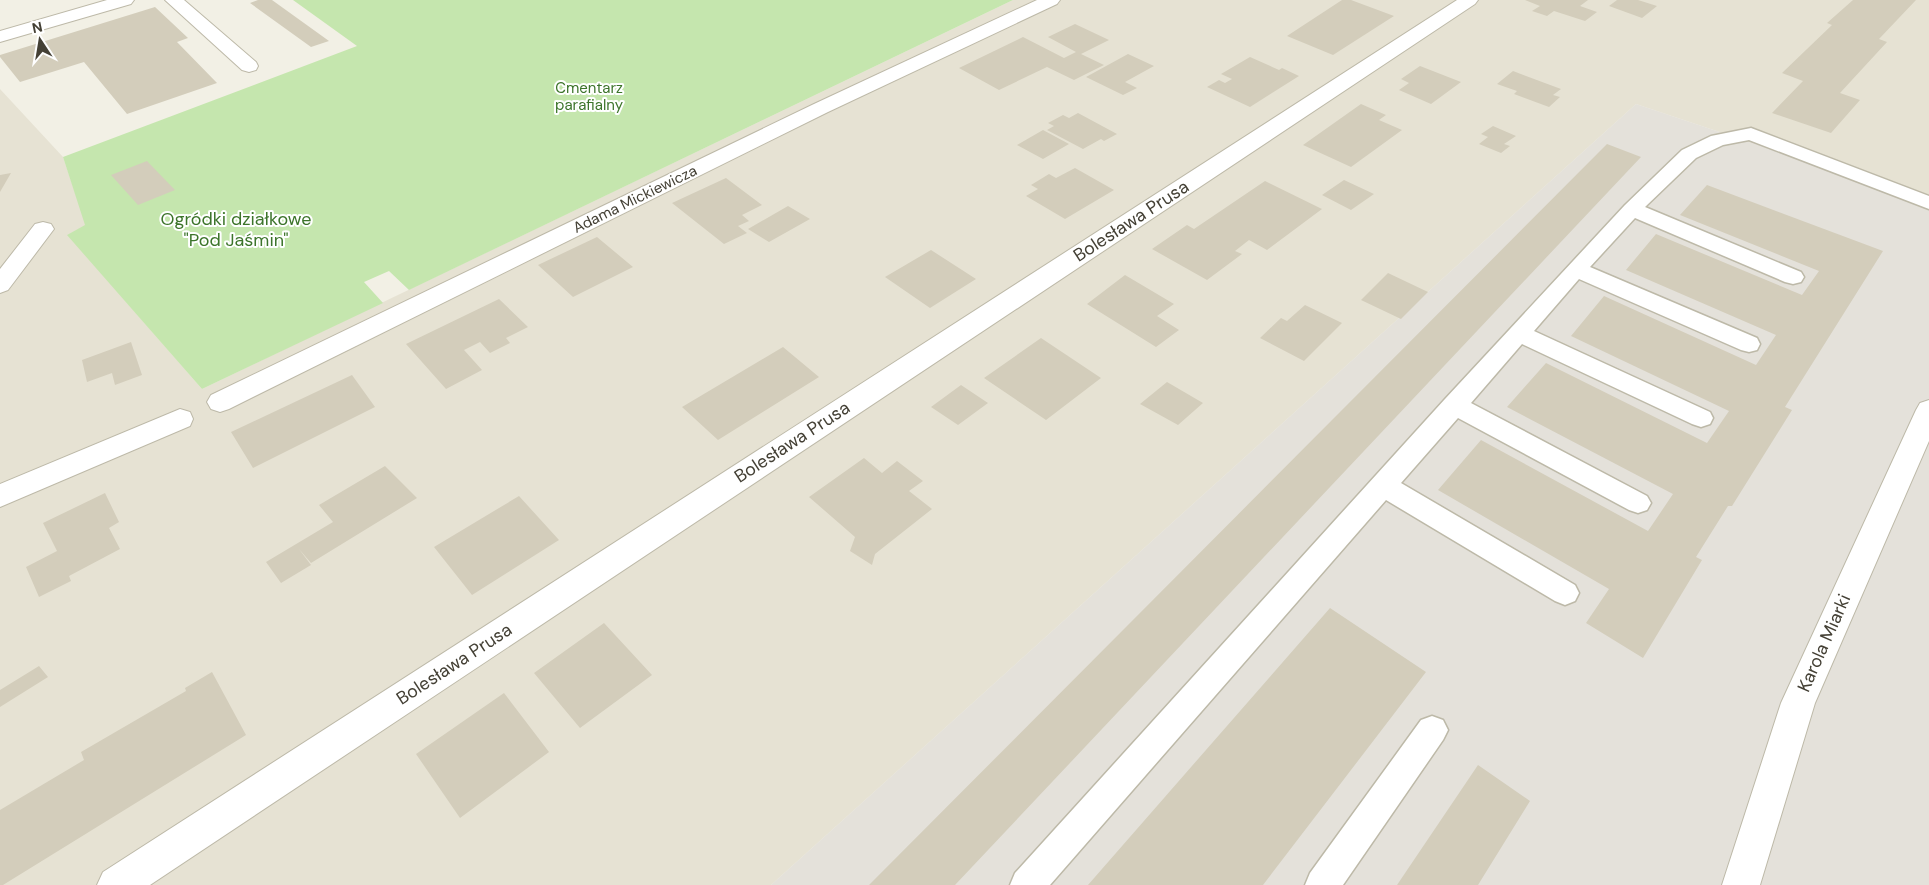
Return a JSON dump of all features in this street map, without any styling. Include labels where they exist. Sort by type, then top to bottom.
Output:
[{"type":"street","points":[[0,37],[124,0]]},
{"type":"street","points":[[174,0],[249,66]]},
{"type":"street","name":"Adama Mickiewicza","points":[[220,402],[821,108],[1051,0]]},
{"type":"street","name":"Bolesława Prusa","points":[[116,885],[1468,0]]},
{"type":"street","points":[[0,285],[43,229]]},
{"type":"street","name":"Karola Miarki","points":[[1741,885],[1798,703],[1929,410]]},
{"type":"street","points":[[0,496],[180,419]]},
{"type":"lane","points":[[1027,885],[1576,269],[1689,154],[1718,140],[1751,134],[1929,203]]},
{"type":"lane","points":[[1632,210],[1793,277]]},
{"type":"lane","points":[[1576,269],[1749,344]]},
{"type":"lane","points":[[1519,333],[1701,418]]},
{"type":"lane","points":[[1454,405],[1638,503]]},
{"type":"lane","points":[[1383,485],[1565,593]]},
{"type":"lane","points":[[1322,885],[1432,730]]},
{"type":"shaded area","points":[[1013,0],[1929,0],[1929,202],[1636,104],[771,885],[0,885],[0,89],[63,157],[86,225],[68,235],[202,389]]},
{"type":"shaded area","points":[[1636,104],[1929,202],[1929,885],[771,885]]},
{"type":"green space","points":[[293,0],[1013,0],[409,290],[389,271],[364,282],[383,303],[202,389],[67,235],[85,225],[63,157],[357,46]]},
{"type":"building","points":[[258,0],[272,0],[329,41],[311,47],[250,3]]},
{"type":"building","points":[[1342,0],[1351,0],[1394,16],[1333,55],[1287,36]]},
{"type":"building","points":[[1525,0],[1588,0],[1580,6],[1597,12],[1585,21],[1554,11],[1547,16],[1532,11],[1540,6]]},
{"type":"building","points":[[1617,0],[1638,0],[1657,6],[1642,18],[1609,6]]},
{"type":"building","points":[[1853,0],[1916,0],[1879,39],[1887,42],[1840,93],[1860,100],[1831,133],[1772,113],[1803,81],[1782,73],[1832,25],[1827,23]]},
{"type":"building","points":[[155,7],[188,38],[177,42],[217,83],[127,114],[84,62],[20,82],[0,57],[0,55]]},
{"type":"building","points":[[1075,24],[1109,40],[1081,54],[1104,65],[1074,80],[1047,67],[999,90],[959,68],[1023,37],[1064,58],[1076,52],[1048,37]]},
{"type":"building","points":[[1128,54],[1154,66],[1125,82],[1137,88],[1123,95],[1086,77]]},
{"type":"building","points":[[1250,57],[1279,70],[1282,68],[1299,76],[1250,107],[1207,87],[1219,80],[1225,83],[1232,79],[1221,74]]},
{"type":"building","points":[[1420,66],[1461,82],[1431,104],[1399,90],[1409,83],[1401,79]]},
{"type":"building","points":[[1513,71],[1561,89],[1553,95],[1560,97],[1549,107],[1514,94],[1517,91],[1497,84]]},
{"type":"building","points":[[1361,104],[1386,115],[1379,120],[1402,130],[1351,167],[1303,145]]},
{"type":"building","points":[[1078,113],[1117,134],[1104,141],[1101,139],[1083,149],[1047,130],[1054,126],[1048,123],[1063,115],[1069,118]]},
{"type":"building","points":[[1493,126],[1516,136],[1504,144],[1510,146],[1501,153],[1479,144],[1488,137],[1481,134]]},
{"type":"building","points":[[1043,130],[1069,144],[1043,159],[1017,145]]},
{"type":"building","points":[[1607,144],[1641,157],[955,885],[869,885]]},
{"type":"building","points":[[147,161],[175,190],[138,205],[111,175]]},
{"type":"building","points":[[1075,168],[1114,190],[1065,219],[1026,196],[1038,189],[1031,185],[1049,174],[1056,178]]},
{"type":"building","points":[[11,173],[0,192],[0,175]]},
{"type":"building","points":[[726,178],[762,205],[742,215],[749,221],[738,226],[747,233],[724,244],[672,203]]},
{"type":"building","points":[[1344,180],[1374,194],[1351,210],[1322,195]]},
{"type":"building","points":[[1265,181],[1322,209],[1267,250],[1249,240],[1235,251],[1242,254],[1207,280],[1152,249],[1187,225],[1194,229]]},
{"type":"building","points":[[1707,185],[1883,251],[1785,407],[1792,410],[1732,506],[1728,506],[1696,557],[1702,560],[1643,658],[1586,623],[1609,589],[1438,490],[1481,440],[1648,531],[1673,494],[1507,407],[1546,363],[1707,443],[1729,411],[1571,336],[1604,296],[1756,365],[1776,335],[1626,270],[1656,234],[1802,295],[1819,271],[1680,215]]},
{"type":"building","points":[[788,206],[810,219],[769,242],[748,229]]},
{"type":"building","points":[[597,237],[633,267],[573,297],[538,265]]},
{"type":"building","points":[[931,250],[976,279],[930,308],[885,277]]},
{"type":"building","points":[[1388,273],[1428,292],[1401,319],[1361,300]]},
{"type":"building","points":[[1125,275],[1174,304],[1157,316],[1179,330],[1156,347],[1087,304]]},
{"type":"building","points":[[499,299],[528,327],[506,338],[510,343],[490,353],[480,342],[464,350],[482,370],[446,389],[406,344]]},
{"type":"building","points":[[1305,305],[1342,323],[1304,361],[1260,338],[1281,318],[1287,321]]},
{"type":"building","points":[[1041,338],[1101,378],[1046,420],[984,378]]},
{"type":"building","points":[[131,342],[142,375],[115,385],[112,373],[87,382],[82,360]]},
{"type":"building","points":[[783,347],[819,377],[718,440],[682,407]]},
{"type":"building","points":[[352,375],[375,407],[253,468],[231,432]]},
{"type":"building","points":[[1167,382],[1203,403],[1178,425],[1140,404]]},
{"type":"building","points":[[961,385],[988,403],[958,425],[931,407]]},
{"type":"building","points":[[864,458],[882,473],[897,461],[923,481],[909,491],[932,509],[875,554],[872,565],[850,551],[855,537],[809,497]]},
{"type":"building","points":[[385,466],[417,498],[311,563],[299,549],[311,565],[281,583],[266,562],[333,522],[319,505]]},
{"type":"building","points":[[105,493],[119,522],[109,528],[120,549],[69,576],[71,581],[39,597],[26,567],[57,551],[43,523]]},
{"type":"building","points":[[519,496],[559,540],[472,595],[434,547]]},
{"type":"building","points":[[1330,608],[1426,672],[1263,885],[1088,885]]},
{"type":"building","points":[[604,623],[652,675],[580,728],[534,673]]},
{"type":"building","points":[[39,666],[48,677],[0,707],[0,690]]},
{"type":"building","points":[[212,672],[246,735],[3,885],[0,885],[0,810],[84,760],[81,752],[186,691],[185,688]]},
{"type":"building","points":[[504,693],[549,752],[460,818],[416,754]]},
{"type":"building","points":[[1478,765],[1530,801],[1478,885],[1397,885]]},
{"type":"park label","name":"Cmentarz parafialny","points":[[589,96]]},
{"type":"park label","name":"Ogródki działkowe \"Pod Jaśmin\"","points":[[236,229]]}]
